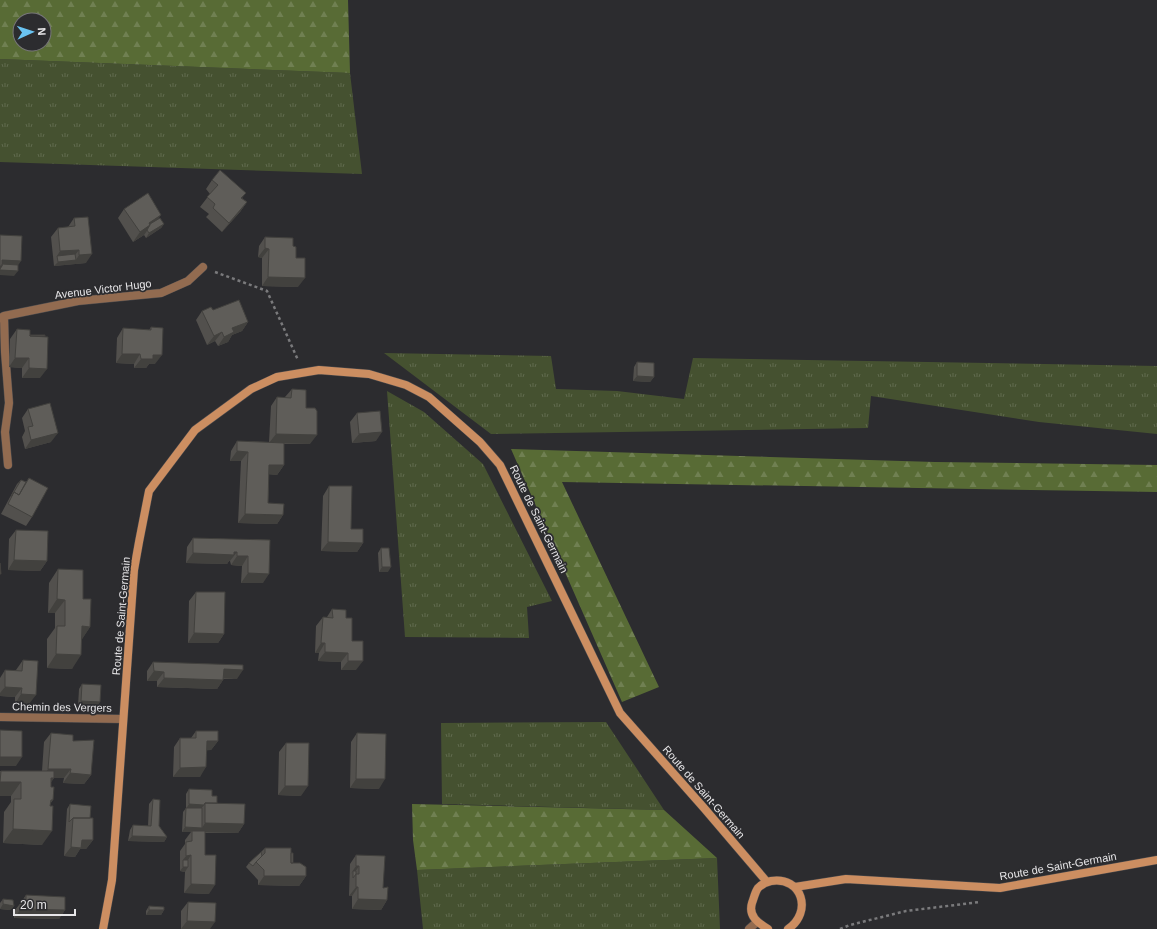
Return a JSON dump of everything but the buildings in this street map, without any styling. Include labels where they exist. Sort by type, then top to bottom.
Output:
[{"type":"street","name":"Avenue Victor Hugo","points":[[2,317],[78,301],[161,293],[188,281],[203,267]]},
{"type":"street","points":[[2,317],[9,403],[4,432],[8,465]]},
{"type":"street","name":"Route de Saint-Germain","points":[[103,929],[110,891],[134,570],[149,491],[195,430],[251,389],[277,377],[318,370],[369,374],[406,385],[429,396],[480,442],[500,465],[620,713],[767,882]]},
{"type":"street","name":"Chemin des Vergers","points":[[0,717],[123,719]]},
{"type":"street","name":"Route de Saint-Germain","points":[[794,888],[846,880],[1000,888],[1157,860]]},
{"type":"street","points":[[768,929],[756,922],[751,906],[757,889],[767,882],[778,880],[787,882],[794,888],[801,897],[803,906],[800,918],[788,929]]},
{"type":"street","points":[[750,929],[756,922]]},
{"type":"path","points":[[203,267],[267,292],[304,372]]},
{"type":"green space","points":[[0,0],[348,0],[350,73],[0,59]]},
{"type":"green space","points":[[0,59],[350,73],[362,174],[0,162]]},
{"type":"green space","points":[[384,353],[551,356],[556,389],[617,391],[684,399],[693,358],[1157,366],[1157,434],[1039,422],[871,396],[868,428],[491,434]]},
{"type":"green space","points":[[387,391],[424,412],[483,464],[552,601],[527,607],[529,638],[405,637]]},
{"type":"green space","points":[[511,449],[935,462],[1157,465],[1157,492],[562,482],[659,687],[622,702]]},
{"type":"green space","points":[[606,722],[664,810],[442,804],[441,723]]},
{"type":"green space","points":[[412,804],[664,810],[717,858],[417,870],[413,840]]},
{"type":"green space","points":[[717,858],[720,929],[423,929],[417,870]]}]
